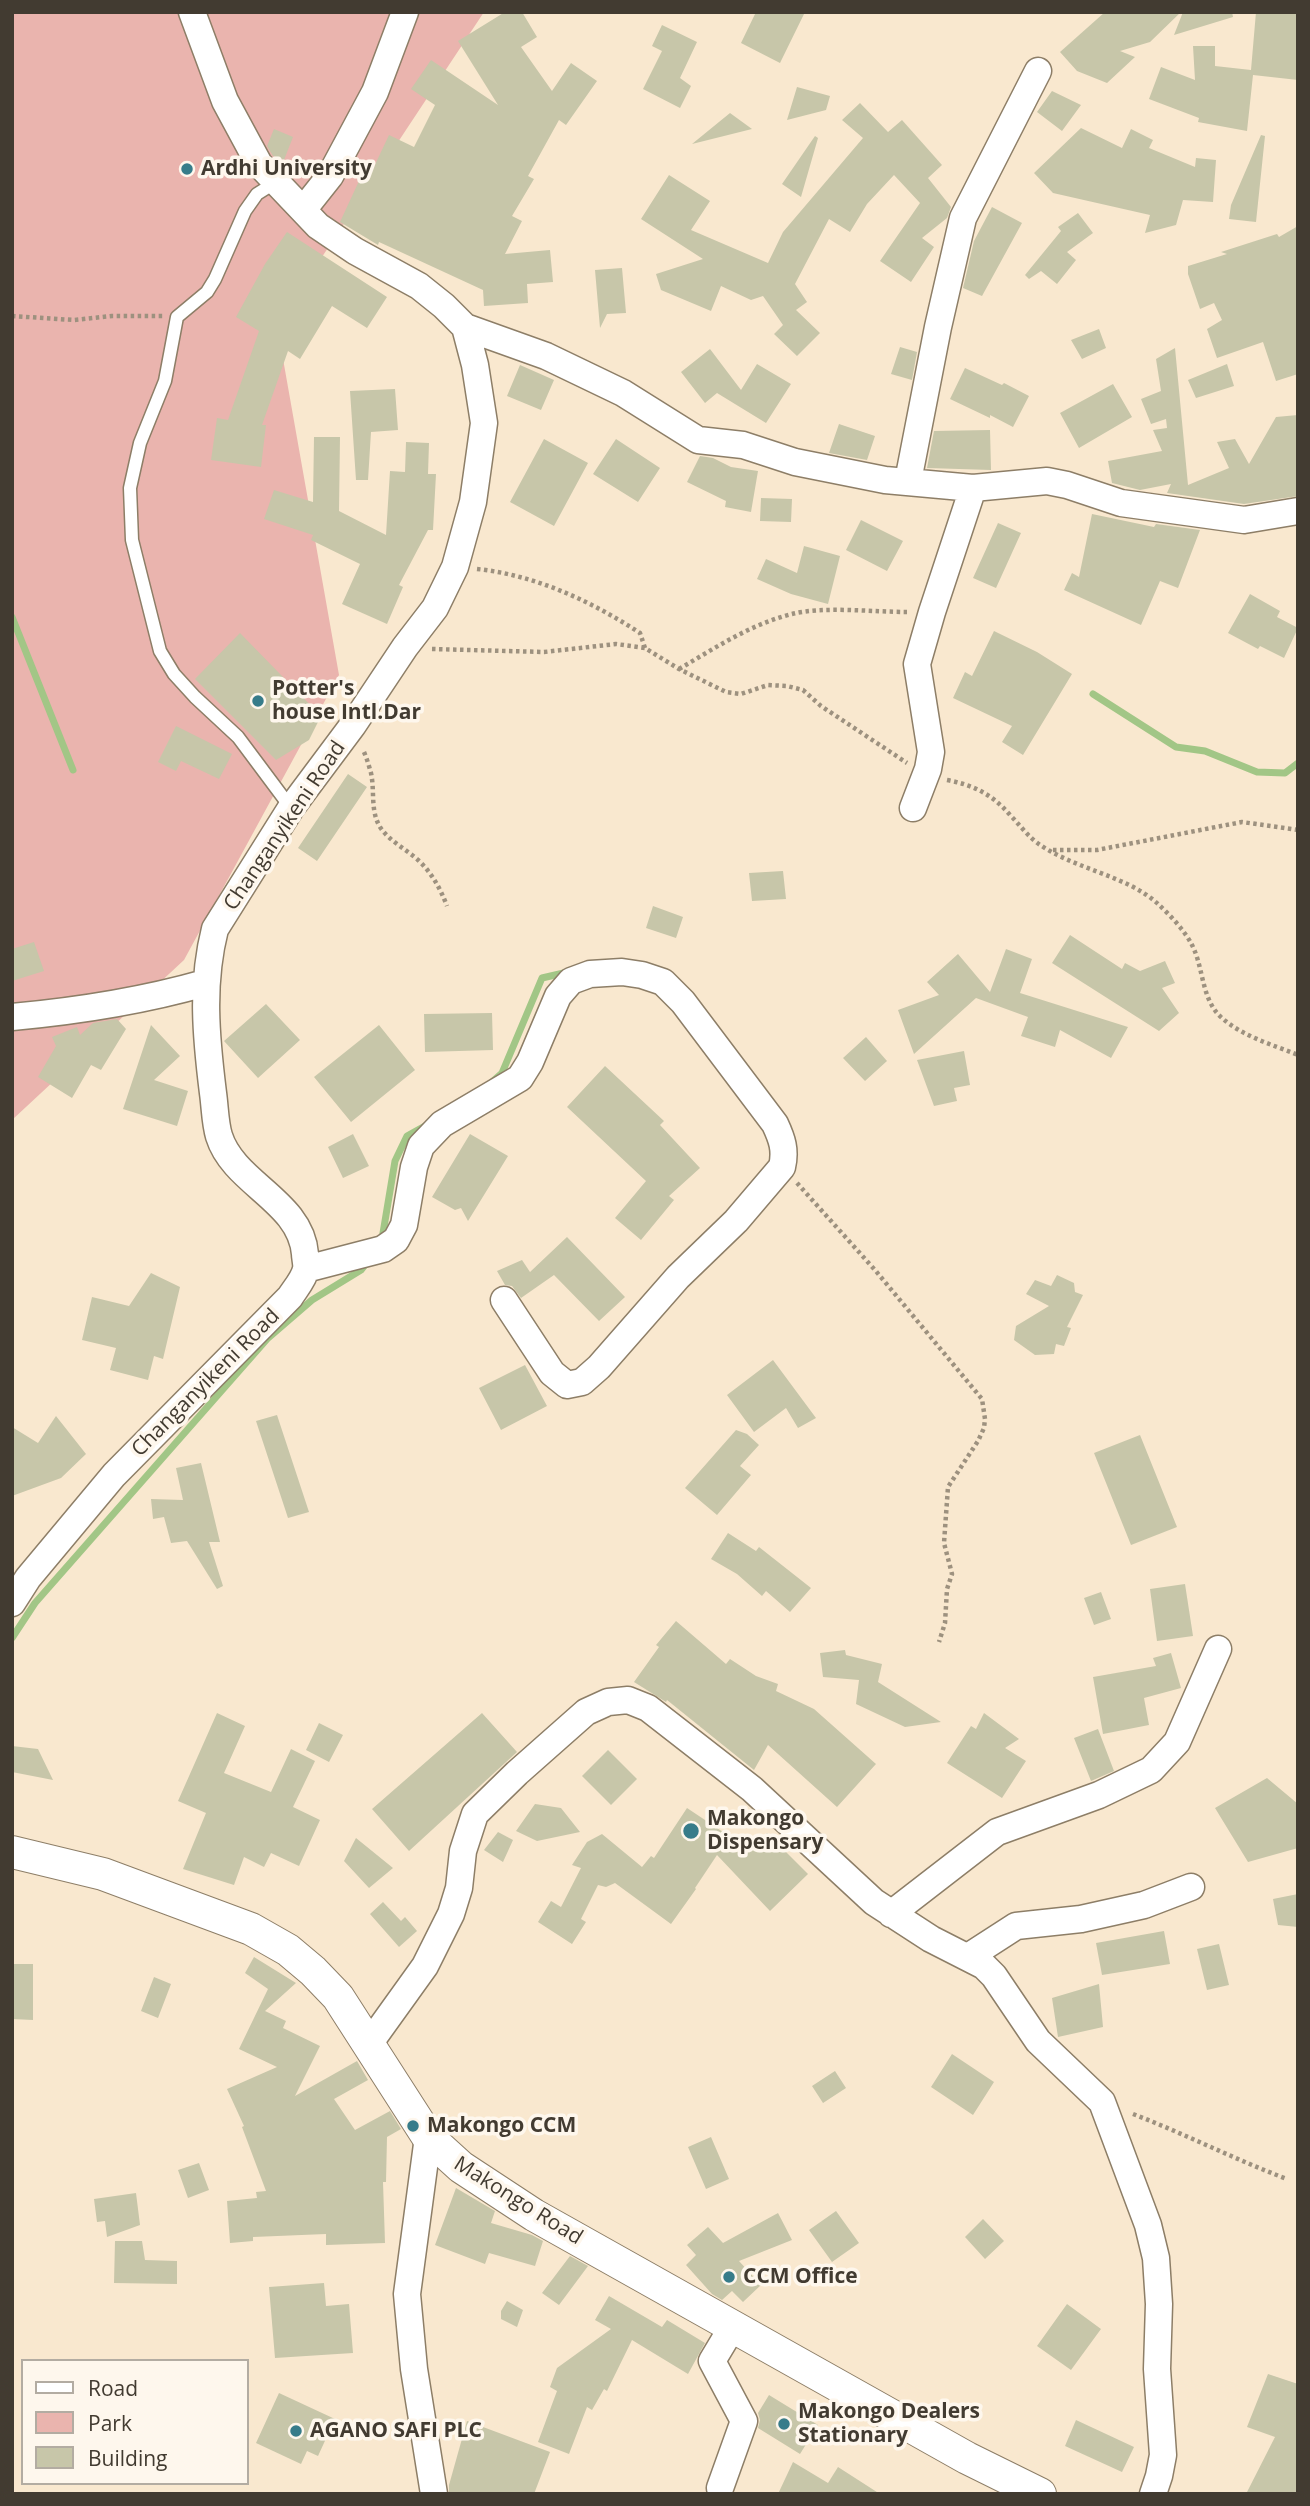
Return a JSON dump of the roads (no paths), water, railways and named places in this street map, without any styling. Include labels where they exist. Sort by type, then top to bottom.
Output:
[{"type":"street","points":[[192,12],[225,101],[259,164],[318,226],[355,251],[419,286],[465,327],[546,356],[623,393],[698,440],[743,445],[795,462],[884,480],[973,488],[1047,481],[1121,503],[1244,520],[1298,511]]},
{"type":"street","points":[[303,210],[330,176],[375,92],[405,12]]},
{"type":"street","points":[[908,481],[938,327],[963,218],[1038,71]]},
{"type":"street","name":"Changanyikeni Road","points":[[12,1603],[28,1578],[114,1475],[290,1297],[306,1269],[300,1232],[289,1215],[246,1177],[227,1154],[219,1135],[205,1018],[205,983],[215,929],[291,808],[435,608],[455,567],[474,502],[484,423],[475,365],[465,327]]},
{"type":"street","points":[[913,808],[926,775],[931,752],[918,664],[932,612],[973,488]]},
{"type":"street","points":[[306,1269],[383,1250],[396,1240],[404,1225],[414,1167],[421,1146],[442,1124],[520,1078],[530,1062],[558,996],[571,981],[590,975],[622,972],[663,982],[683,1002],[775,1124],[785,1156],[782,1167],[736,1221],[678,1277],[582,1382],[567,1385],[552,1373],[504,1300]]},
{"type":"street","points":[[12,1017],[68,1012],[145,999],[205,983]]},
{"type":"street","points":[[891,1914],[997,1832],[1099,1795],[1151,1770],[1177,1742],[1218,1648]]},
{"type":"street","points":[[369,2044],[425,1966],[451,1914],[459,1888],[463,1851],[475,1814],[586,1712],[608,1702],[628,1700],[648,1708],[752,1789],[874,1902],[931,1939],[968,1957],[994,1976],[1038,2041],[1102,2102],[1148,2225],[1156,2258],[1157,2369],[1163,2455],[1153,2494]]},
{"type":"street","name":"Makongo Road","points":[[12,1852],[103,1874],[251,1929],[288,1950],[338,1997],[428,2137],[461,2168],[534,2215],[967,2458],[1040,2494]]},
{"type":"street","points":[[968,1957],[1016,1926],[1081,1919],[1144,1905],[1191,1887]]},
{"type":"street","points":[[428,2137],[407,2294],[414,2370],[434,2494]]},
{"type":"street","points":[[720,2488],[744,2421],[712,2361],[733,2326]]},
{"type":"lane","points":[[276,182],[257,194],[245,211],[207,292],[177,317],[165,381],[140,443],[130,488],[132,540],[160,651],[174,674],[238,737],[291,808]]},
{"type":"waterway","points":[[12,617],[73,770]]},
{"type":"waterway","points":[[1093,694],[1176,747],[1205,751],[1257,772],[1285,773],[1298,763]]},
{"type":"waterway","points":[[493,1081],[502,1073],[542,978],[568,972]]},
{"type":"waterway","points":[[382,1239],[395,1161],[407,1136],[425,1126]]},
{"type":"waterway","points":[[12,1638],[35,1603],[268,1338],[312,1300],[361,1270],[368,1261]]},
{"type":"place","name":"Ardhi University","points":[[187,169]]},
{"type":"place","name":"Potter's house Intl.Dar","points":[[258,701]]},
{"type":"place","name":"Makongo Dispensary","points":[[691,1831]]},
{"type":"place","name":"Makongo CCM","points":[[413,2126]]},
{"type":"place","name":"CCM Office","points":[[729,2277]]},
{"type":"place","name":"Makongo Dealers Stationary","points":[[784,2424]]},
{"type":"place","name":"AGANO SAFI PLC","points":[[296,2431]]}]
